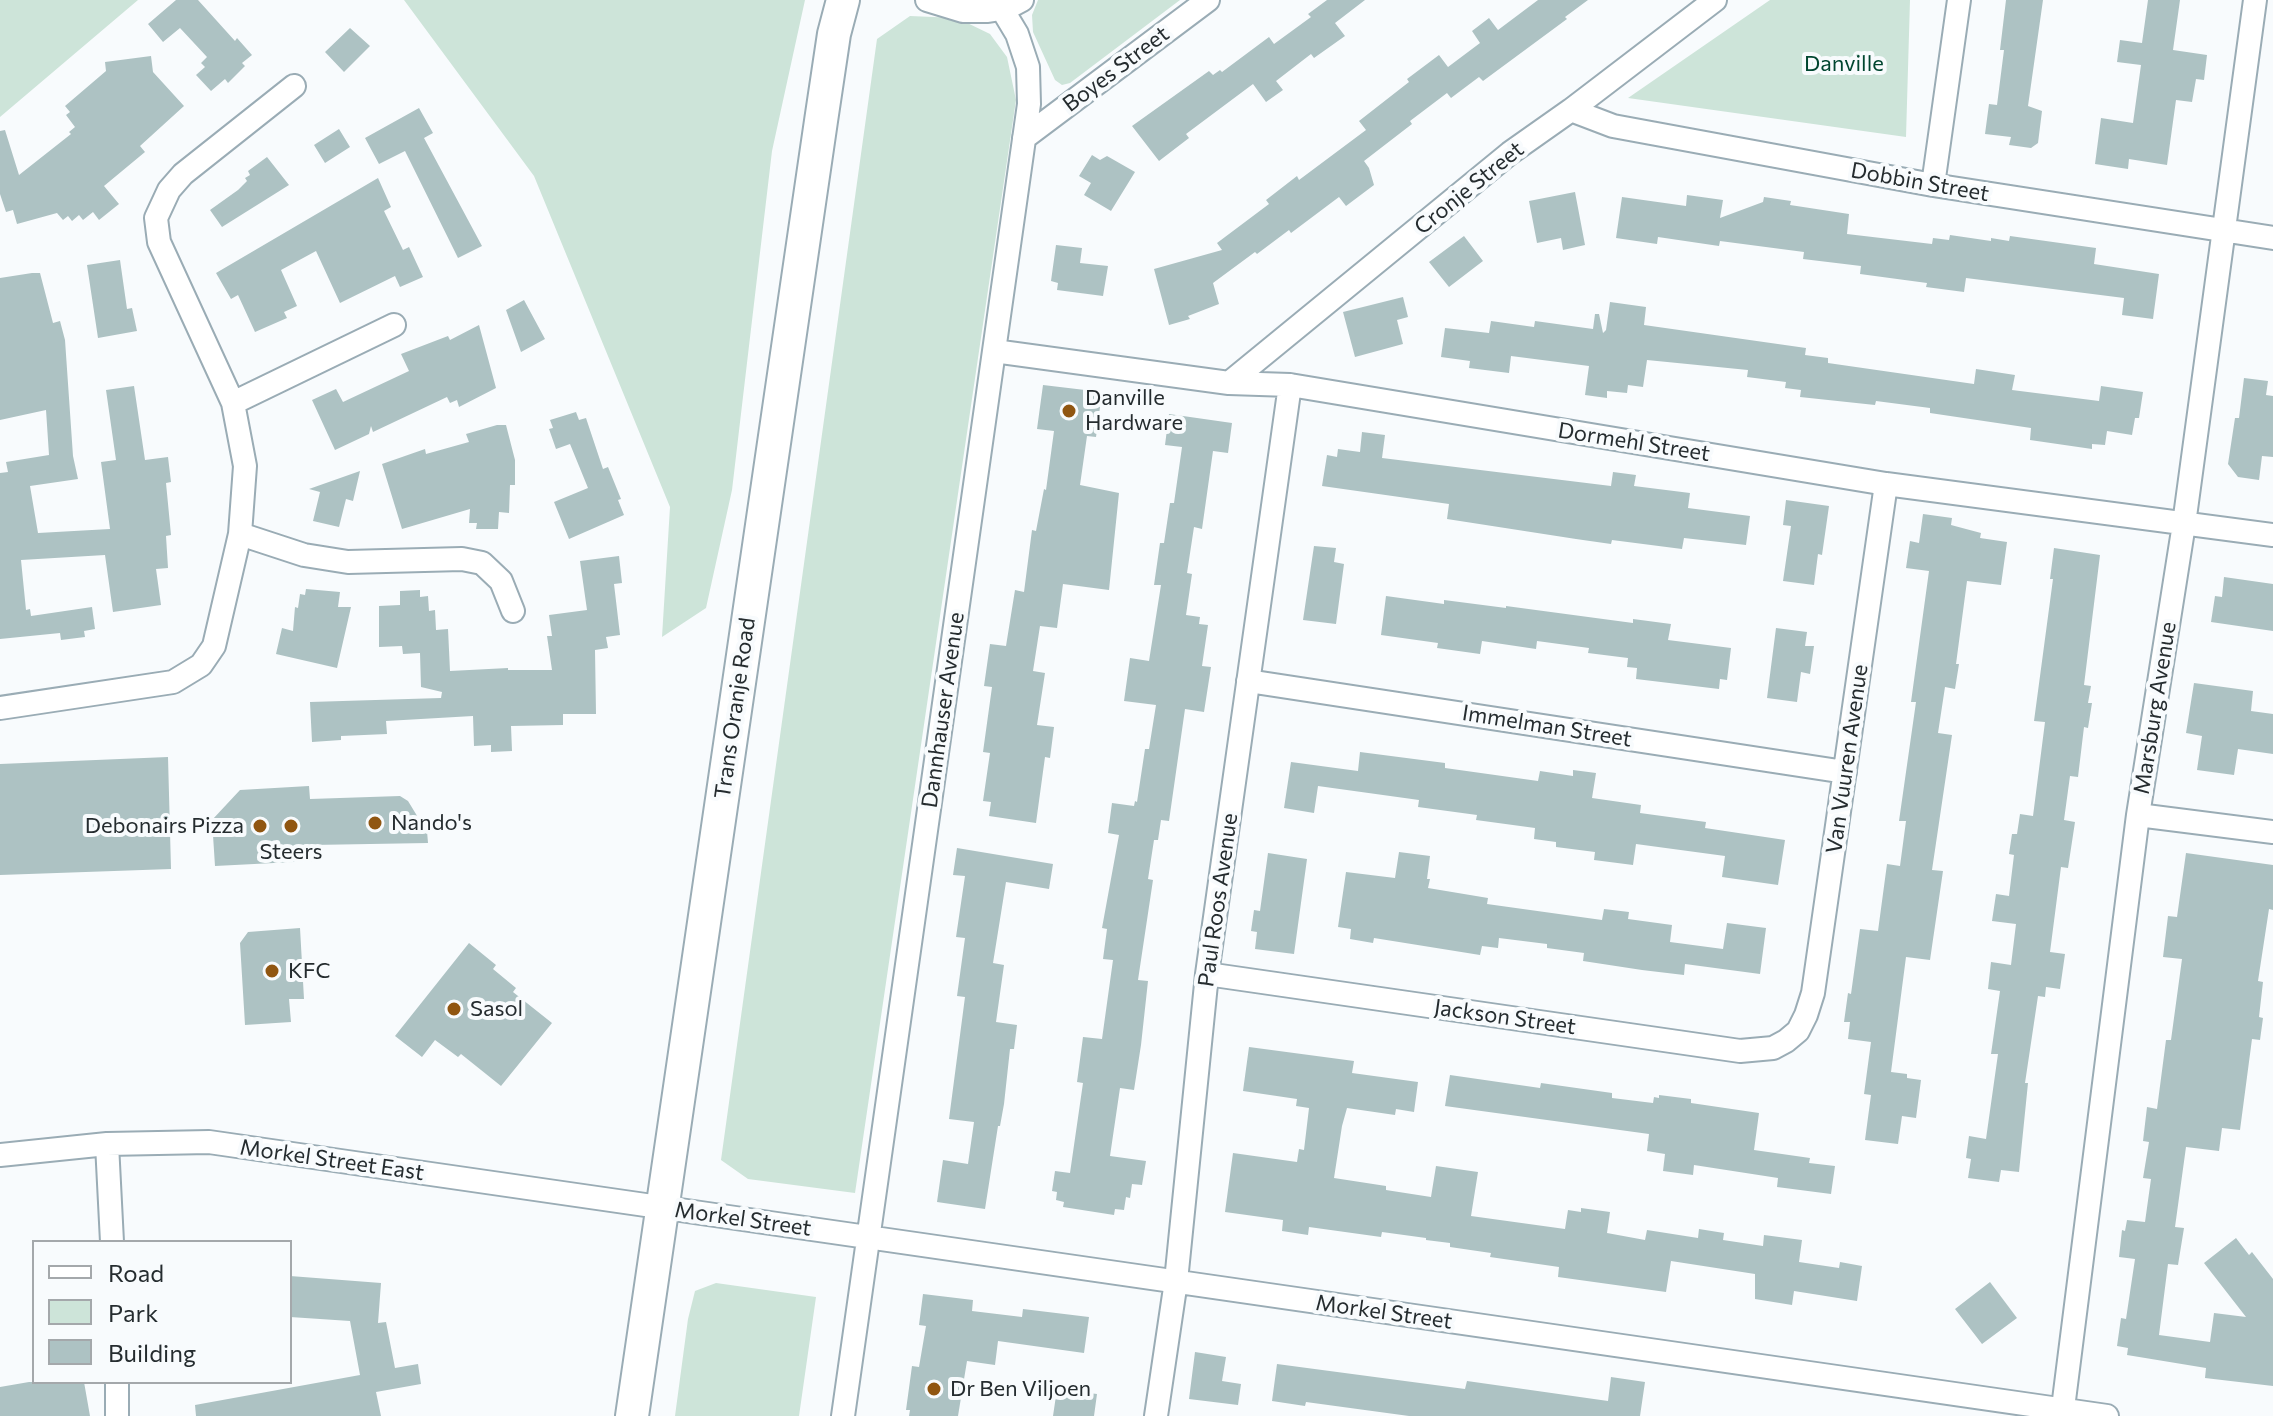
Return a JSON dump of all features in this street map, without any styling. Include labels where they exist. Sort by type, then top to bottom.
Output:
[{"type":"main road","name":"Trans Oranje Road","points":[[632,1416],[821,121],[834,34],[843,0]]},
{"type":"street","points":[[927,0],[963,11],[988,11],[1012,4]]},
{"type":"street","name":"Boyes Street","points":[[1024,138],[1208,0]]},
{"type":"street","name":"Cronje Street","points":[[1229,383],[1510,153],[1715,0]]},
{"type":"street","points":[[1933,185],[1959,0]]},
{"type":"street","name":"Marsburg Avenue","points":[[2062,1413],[2138,815],[2184,524],[2255,0]]},
{"type":"street","name":"Dannhauser Avenue","points":[[843,1416],[1029,104],[1028,67],[1017,34],[1012,4]]},
{"type":"street","points":[[0,708],[173,682],[193,672],[214,646],[240,534],[245,466],[233,403],[159,242],[156,218],[169,190],[183,174],[294,86]]},
{"type":"street","name":"Dobbin Street","points":[[1571,110],[1613,126],[1933,185],[2273,238]]},
{"type":"street","points":[[233,403],[394,325]]},
{"type":"street","name":"Dormehl Street","points":[[994,351],[1229,383],[1290,385],[1886,484],[2273,535]]},
{"type":"street","name":"Paul Roos Avenue","points":[[1156,1416],[1176,1281],[1207,974],[1290,385]]},
{"type":"street","name":"Van Vuuren Avenue","points":[[1798,1031],[1813,993],[1886,484]]},
{"type":"street","points":[[240,534],[304,555],[348,562],[462,559],[482,563],[501,581],[513,611]]},
{"type":"street","name":"Immelman Street","points":[[1248,681],[1845,772]]},
{"type":"street","points":[[2138,815],[2273,832]]},
{"type":"street","name":"Jackson Street","points":[[1207,974],[1740,1051],[1773,1048],[1798,1031]]},
{"type":"street","name":"Morkel Street East","points":[[0,1155],[107,1144],[209,1142],[662,1207]]},
{"type":"street","points":[[107,1144],[112,1240]]},
{"type":"street","name":"Morkel Street","points":[[662,1207],[2062,1413],[2107,1416]]},
{"type":"street","points":[[117,1384],[117,1416]]},
{"type":"green space","points":[[0,0],[138,0],[0,117]]},
{"type":"green space","points":[[404,0],[805,0],[772,151],[732,490],[706,608],[662,637],[670,507],[534,176]]},
{"type":"green space","points":[[1038,0],[1180,0],[1070,83],[1062,85],[1055,80],[1033,32],[1032,15]]},
{"type":"green space","name":"Danville","points":[[1770,0],[1910,0],[1906,137],[1628,98]]},
{"type":"green space","points":[[910,16],[957,18],[990,34],[1007,57],[1016,100],[855,1193],[748,1179],[721,1160],[877,39]]},
{"type":"green space","points":[[716,1283],[816,1297],[799,1416],[675,1416],[688,1319],[695,1291]]},
{"type":"building","points":[[176,0],[198,0],[252,55],[228,83],[225,79],[211,91],[196,75],[205,67],[201,63],[207,57],[180,28],[163,42],[148,24]]},
{"type":"building","points":[[1327,0],[1365,0],[1335,23],[1345,36],[1314,58],[1311,54],[1276,81],[1283,90],[1266,102],[1253,84],[1186,134],[1189,138],[1159,161],[1132,126],[1209,71],[1213,75],[1220,70],[1222,72],[1269,37],[1274,44],[1311,17],[1308,14]]},
{"type":"building","points":[[1538,0],[1588,0],[1483,81],[1479,77],[1451,98],[1447,93],[1410,121],[1412,124],[1364,161],[1374,185],[1346,206],[1339,197],[1291,233],[1289,230],[1257,254],[1255,252],[1213,283],[1219,304],[1188,316],[1190,319],[1169,325],[1154,269],[1222,250],[1217,243],[1269,204],[1266,200],[1297,176],[1299,180],[1366,130],[1359,121],[1409,82],[1407,79],[1439,55],[1448,67],[1480,43],[1472,31],[1489,18],[1498,30]]},
{"type":"building","points":[[2006,0],[2043,0],[2028,106],[2042,111],[2038,143],[2031,148],[2009,145],[2011,137],[1985,134],[1989,104],[1997,105]]},
{"type":"building","points":[[2148,0],[2180,0],[2173,50],[2207,55],[2204,80],[2196,79],[2192,102],[2176,100],[2167,165],[2129,159],[2128,169],[2095,164],[2101,118],[2133,123],[2141,65],[2117,62],[2120,40],[2142,43]]},
{"type":"building","points":[[350,28],[370,46],[344,72],[325,52]]},
{"type":"building","points":[[151,56],[153,72],[184,106],[140,146],[145,152],[104,186],[119,204],[99,220],[93,212],[83,220],[79,215],[72,221],[68,216],[63,220],[57,213],[17,224],[13,210],[6,212],[0,194],[0,131],[5,130],[19,175],[71,134],[69,132],[75,127],[66,115],[70,112],[65,106],[106,71],[105,62]]},
{"type":"building","points":[[419,108],[433,133],[424,138],[482,246],[458,258],[405,151],[379,164],[365,138]]},
{"type":"building","points":[[339,129],[350,147],[325,163],[314,145]]},
{"type":"building","points":[[1092,155],[1100,160],[1107,156],[1135,172],[1111,211],[1084,195],[1091,183],[1079,176]]},
{"type":"building","points":[[267,157],[289,185],[222,227],[210,210],[238,190],[247,181],[248,171]]},
{"type":"building","points":[[378,178],[391,207],[384,211],[403,250],[409,247],[423,277],[400,287],[395,276],[340,303],[316,251],[281,270],[297,306],[284,312],[287,318],[255,332],[238,295],[231,299],[216,273]]},
{"type":"building","points":[[1575,192],[1585,245],[1563,250],[1561,238],[1537,243],[1529,201]]},
{"type":"building","points":[[1687,195],[1723,200],[1720,218],[1763,202],[1764,197],[1791,201],[1790,205],[1849,214],[1847,234],[1932,244],[1933,238],[1949,240],[1950,235],[1991,241],[1991,238],[2009,241],[2010,236],[2096,248],[2094,264],[2159,274],[2153,319],[2122,315],[2124,298],[1966,278],[1964,292],[1926,287],[1927,283],[1860,274],[1861,266],[1803,259],[1804,252],[1720,241],[1719,246],[1658,237],[1657,244],[1616,238],[1622,197],[1686,206]]},
{"type":"building","points":[[1464,236],[1483,261],[1449,287],[1429,262]]},
{"type":"building","points":[[1056,245],[1082,248],[1080,263],[1108,266],[1103,296],[1057,290],[1058,283],[1051,281]]},
{"type":"building","points":[[120,260],[127,309],[132,308],[137,331],[98,338],[87,265]]},
{"type":"building","points":[[40,273],[53,323],[60,321],[65,340],[73,456],[78,479],[30,486],[38,533],[110,529],[101,462],[116,460],[106,390],[134,386],[145,460],[168,457],[171,482],[166,483],[171,535],[166,536],[168,568],[156,569],[161,605],[113,612],[105,555],[21,560],[26,610],[30,609],[31,616],[92,607],[95,629],[84,631],[85,637],[61,640],[60,633],[0,639],[0,473],[8,472],[6,462],[49,455],[46,410],[0,420],[0,278]]},
{"type":"building","points":[[1403,297],[1408,317],[1397,320],[1403,344],[1355,357],[1343,312]]},
{"type":"building","points":[[524,300],[545,339],[521,352],[506,310]]},
{"type":"building","points":[[1610,302],[1646,307],[1644,325],[1806,348],[1805,355],[1828,358],[1828,363],[1974,384],[1976,369],[2015,375],[2012,390],[2099,401],[2101,386],[2143,392],[2139,418],[2135,418],[2132,435],[2107,431],[2105,445],[2092,444],[2092,449],[2030,440],[2031,428],[1930,413],[1930,408],[1876,401],[1875,405],[1800,397],[1801,390],[1785,388],[1786,382],[1747,377],[1748,370],[1647,360],[1643,387],[1628,385],[1627,393],[1607,391],[1607,398],[1585,395],[1589,366],[1511,356],[1509,373],[1469,368],[1470,361],[1441,357],[1445,328],[1489,333],[1491,321],[1534,327],[1535,321],[1593,329],[1595,314],[1599,314],[1603,333]]},
{"type":"building","points":[[479,325],[496,388],[459,407],[457,400],[450,403],[447,397],[373,432],[371,426],[369,434],[335,450],[312,400],[336,389],[343,402],[409,371],[401,354],[448,336],[450,340]]},
{"type":"building","points":[[2244,378],[2268,381],[2266,395],[2273,396],[2273,457],[2262,456],[2259,480],[2238,477],[2228,464],[2235,418],[2239,418]]},
{"type":"building","points":[[1043,385],[1102,392],[1096,437],[1087,436],[1080,485],[1119,493],[1109,590],[1063,584],[1057,628],[1040,626],[1033,671],[1045,673],[1037,725],[1054,727],[1050,758],[1045,757],[1036,823],[989,816],[991,802],[983,801],[990,753],[983,752],[992,687],[984,686],[990,644],[1006,646],[1015,590],[1024,592],[1032,530],[1036,531],[1046,490],[1054,431],[1037,429]]},
{"type":"building","points":[[576,412],[579,420],[586,418],[603,469],[608,467],[621,499],[618,500],[624,515],[569,539],[554,502],[588,488],[570,444],[556,449],[549,429],[553,428],[550,420]]},
{"type":"building","points":[[1169,414],[1232,423],[1228,453],[1213,451],[1202,529],[1194,527],[1187,573],[1192,574],[1186,615],[1200,617],[1199,624],[1208,625],[1202,666],[1211,667],[1204,712],[1185,709],[1169,821],[1161,820],[1158,840],[1154,840],[1148,879],[1153,880],[1138,980],[1148,981],[1141,1045],[1134,1090],[1120,1088],[1110,1156],[1146,1161],[1142,1185],[1132,1184],[1124,1210],[1115,1209],[1114,1215],[1063,1207],[1064,1202],[1056,1200],[1057,1192],[1052,1191],[1055,1171],[1070,1173],[1083,1083],[1077,1082],[1083,1037],[1102,1039],[1113,960],[1103,959],[1107,929],[1102,928],[1119,835],[1108,833],[1112,803],[1134,806],[1137,802],[1156,705],[1124,701],[1130,658],[1149,661],[1161,585],[1154,585],[1160,543],[1164,543],[1170,503],[1174,503],[1182,447],[1165,445]]},
{"type":"building","points":[[506,425],[515,460],[515,485],[510,485],[509,513],[499,512],[498,529],[476,529],[477,523],[469,523],[470,509],[402,529],[382,464],[425,449],[426,454],[469,442],[466,434]]},
{"type":"building","points":[[1362,432],[1385,435],[1382,458],[1611,486],[1613,472],[1636,475],[1634,486],[1690,493],[1688,508],[1750,516],[1746,545],[1684,538],[1682,549],[1612,540],[1611,544],[1447,519],[1449,504],[1322,486],[1327,455],[1337,457],[1338,449],[1360,452]]},
{"type":"building","points":[[360,471],[353,501],[346,499],[339,527],[313,521],[320,492],[309,489]]},
{"type":"building","points":[[1786,500],[1829,506],[1814,585],[1783,581],[1791,526],[1783,525]]},
{"type":"building","points":[[1923,514],[1952,518],[1951,525],[1981,533],[1980,538],[2007,542],[2001,585],[1967,581],[1955,689],[1945,687],[1938,733],[1952,735],[1932,870],[1943,871],[1930,960],[1906,957],[1891,1072],[1921,1080],[1916,1118],[1902,1116],[1898,1144],[1865,1140],[1871,1095],[1864,1094],[1871,1042],[1848,1039],[1850,1022],[1844,1022],[1860,929],[1878,931],[1887,864],[1900,866],[1906,821],[1899,821],[1916,702],[1911,702],[1929,571],[1906,568],[1910,541],[1919,543]]},
{"type":"building","points":[[1314,546],[1336,548],[1334,562],[1344,564],[1336,624],[1303,620]]},
{"type":"building","points":[[2054,548],[2100,555],[2084,685],[2091,686],[2088,703],[2092,703],[2088,728],[2084,727],[2078,777],[2070,776],[2064,820],[2075,822],[2068,868],[2061,867],[2050,952],[2065,954],[2060,989],[2046,987],[2045,997],[2038,996],[2025,1083],[2028,1083],[2019,1172],[2001,1170],[1999,1182],[1968,1178],[1971,1159],[1966,1158],[1969,1136],[1986,1139],[1998,1054],[1991,1054],[2000,991],[1988,989],[1991,962],[2011,965],[2016,924],[1992,921],[1996,894],[2009,896],[2014,855],[2009,854],[2012,834],[2017,834],[2020,814],[2033,816],[2045,722],[2034,721],[2053,579],[2050,579]]},
{"type":"building","points":[[619,556],[622,583],[614,584],[620,635],[606,637],[608,648],[595,650],[596,714],[563,714],[563,725],[511,726],[512,751],[491,752],[491,745],[474,746],[473,716],[386,721],[387,734],[341,736],[341,740],[312,742],[310,702],[441,698],[442,692],[421,687],[420,653],[403,654],[402,646],[379,647],[379,606],[400,605],[400,591],[420,590],[420,597],[428,596],[429,611],[435,610],[436,630],[448,629],[450,671],[508,668],[552,670],[547,636],[552,636],[549,615],[587,610],[580,561]]},
{"type":"building","points":[[2224,577],[2273,584],[2273,631],[2211,622],[2215,596],[2222,597]]},
{"type":"building","points":[[306,589],[340,592],[338,607],[351,607],[337,668],[276,654],[282,628],[293,631],[295,607],[298,608],[300,594],[305,595]]},
{"type":"building","points":[[1386,596],[1444,604],[1444,600],[1506,606],[1633,623],[1633,619],[1671,624],[1668,640],[1731,648],[1727,680],[1720,679],[1719,689],[1636,679],[1637,668],[1627,667],[1628,658],[1588,653],[1589,648],[1537,641],[1536,649],[1482,641],[1480,654],[1437,648],[1438,643],[1381,635]]},
{"type":"building","points":[[1776,628],[1807,632],[1805,646],[1814,646],[1810,674],[1801,672],[1797,702],[1767,698]]},
{"type":"building","points":[[2194,683],[2253,691],[2251,711],[2273,714],[2273,754],[2238,749],[2234,775],[2197,770],[2202,736],[2186,733]]},
{"type":"building","points":[[1360,752],[1445,763],[1445,768],[1538,781],[1540,771],[1573,776],[1573,770],[1596,773],[1592,798],[1641,805],[1640,813],[1706,822],[1705,828],[1785,840],[1778,885],[1722,877],[1725,856],[1636,844],[1633,865],[1594,860],[1595,852],[1556,847],[1556,842],[1534,839],[1535,828],[1476,820],[1477,815],[1418,807],[1419,800],[1318,786],[1314,813],[1284,808],[1291,762],[1358,771]]},
{"type":"building","points":[[168,757],[171,869],[0,875],[0,764]]},
{"type":"building","points":[[309,786],[310,799],[400,796],[408,801],[419,819],[426,819],[428,843],[312,845],[313,861],[215,866],[212,820],[240,790]]},
{"type":"building","points":[[957,848],[1053,864],[1049,889],[1006,882],[993,963],[1004,965],[996,1022],[1017,1025],[1014,1049],[1010,1049],[1004,1104],[985,1209],[937,1202],[943,1160],[968,1164],[974,1122],[949,1119],[965,997],[957,996],[965,938],[956,937],[965,876],[953,875]]},
{"type":"building","points":[[1399,852],[1430,856],[1428,888],[1488,898],[1487,904],[1602,920],[1604,909],[1629,912],[1628,919],[1672,925],[1670,942],[1723,949],[1727,923],[1766,928],[1760,974],[1685,964],[1684,975],[1642,970],[1583,961],[1584,953],[1547,948],[1547,944],[1499,938],[1498,948],[1482,946],[1480,955],[1374,938],[1373,943],[1350,939],[1351,929],[1338,927],[1346,872],[1395,878]]},
{"type":"building","points":[[1268,853],[1307,859],[1294,954],[1255,949],[1257,932],[1251,931],[1254,910],[1260,911]]},
{"type":"building","points":[[2186,853],[2273,865],[2273,910],[2269,909],[2258,981],[2263,982],[2260,1040],[2252,1039],[2240,1130],[2222,1128],[2219,1151],[2186,1147],[2175,1227],[2184,1228],[2178,1265],[2168,1264],[2159,1335],[2210,1342],[2214,1313],[2246,1317],[2204,1263],[2236,1238],[2249,1255],[2252,1252],[2273,1279],[2273,1386],[2205,1378],[2206,1368],[2127,1355],[2128,1348],[2117,1346],[2121,1318],[2126,1319],[2135,1259],[2119,1257],[2122,1230],[2125,1231],[2127,1220],[2145,1222],[2151,1179],[2143,1178],[2149,1142],[2143,1141],[2147,1107],[2157,1109],[2166,1040],[2171,1040],[2182,959],[2163,957],[2168,916],[2177,917]]},
{"type":"building","name":"KFC","points":[[300,928],[304,999],[289,999],[291,1022],[245,1025],[240,943],[248,932]]},
{"type":"building","points":[[469,943],[496,965],[493,969],[516,988],[513,992],[552,1023],[501,1086],[461,1054],[458,1057],[435,1040],[422,1057],[395,1036]]},
{"type":"building","points":[[1249,1047],[1354,1061],[1352,1073],[1418,1082],[1414,1112],[1396,1109],[1395,1115],[1347,1108],[1334,1178],[1431,1197],[1436,1166],[1478,1172],[1471,1216],[1565,1229],[1568,1210],[1581,1212],[1581,1208],[1610,1212],[1607,1233],[1645,1240],[1647,1230],[1698,1238],[1699,1229],[1724,1233],[1723,1240],[1763,1246],[1764,1235],[1802,1240],[1799,1262],[1839,1268],[1840,1262],[1862,1266],[1857,1301],[1794,1291],[1792,1305],[1755,1299],[1755,1274],[1671,1261],[1666,1292],[1558,1277],[1559,1267],[1490,1257],[1491,1253],[1450,1247],[1450,1243],[1426,1238],[1382,1232],[1381,1237],[1309,1227],[1308,1235],[1282,1231],[1283,1220],[1225,1212],[1233,1153],[1297,1162],[1299,1149],[1304,1150],[1309,1108],[1296,1106],[1297,1099],[1243,1091]]},
{"type":"building","points":[[1450,1075],[1540,1088],[1541,1083],[1612,1093],[1612,1098],[1653,1103],[1654,1097],[1659,1098],[1659,1095],[1759,1113],[1754,1150],[1810,1158],[1809,1163],[1835,1166],[1831,1194],[1777,1187],[1778,1178],[1694,1165],[1693,1175],[1663,1171],[1665,1154],[1647,1151],[1649,1134],[1445,1106]]},
{"type":"building","points":[[292,1276],[381,1283],[378,1323],[386,1322],[395,1368],[418,1364],[421,1384],[376,1392],[381,1416],[196,1416],[195,1405],[360,1375],[350,1321],[292,1317]]},
{"type":"building","points":[[1990,1282],[2017,1318],[1982,1344],[1955,1309]]},
{"type":"building","points":[[923,1294],[973,1300],[972,1311],[1022,1317],[1023,1309],[1089,1317],[1084,1353],[998,1341],[995,1365],[967,1361],[958,1416],[909,1416],[910,1410],[906,1410],[912,1366],[919,1367],[926,1326],[919,1325]]},
{"type":"building","points":[[1195,1352],[1226,1357],[1222,1381],[1241,1384],[1238,1405],[1189,1399]]},
{"type":"building","points":[[1277,1364],[1465,1389],[1467,1381],[1608,1401],[1611,1377],[1645,1382],[1640,1416],[1409,1416],[1306,1402],[1305,1406],[1272,1401]]},
{"type":"building","points":[[29,1382],[84,1384],[90,1416],[0,1416],[0,1387]]},
{"type":"building","points":[[1057,1389],[1097,1394],[1094,1416],[1053,1416]]},
{"type":"place","name":"Danville Hardware","points":[[1069,411]]},
{"type":"place","name":"Nando's","points":[[375,823]]},
{"type":"place","name":"Debonairs Pizza","points":[[260,826]]},
{"type":"place","name":"Steers","points":[[291,826]]},
{"type":"place","name":"KFC","points":[[272,971]]},
{"type":"place","name":"Sasol","points":[[454,1009]]},
{"type":"place","name":"Dr Ben Viljoen","points":[[934,1389]]}]
